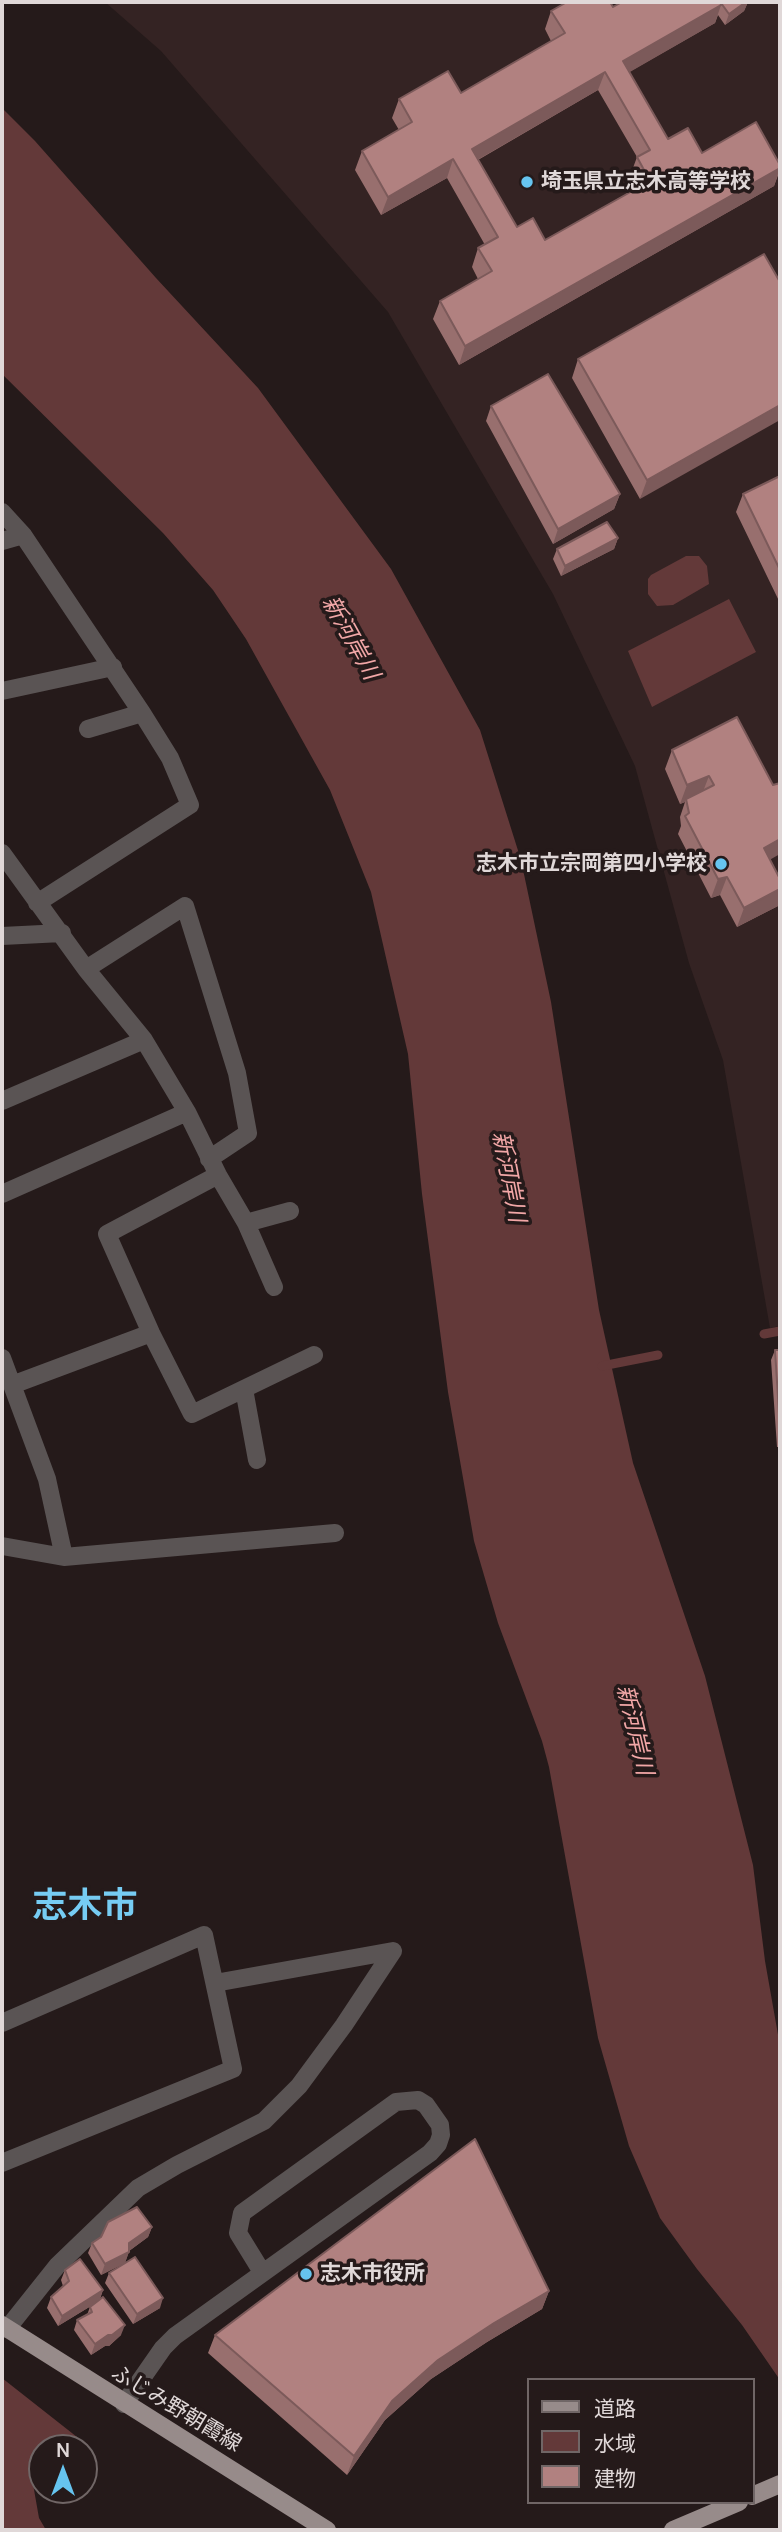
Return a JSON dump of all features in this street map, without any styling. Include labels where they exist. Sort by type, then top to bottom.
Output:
[{"type":"main road","name":"ふじみ野朝霞線","points":[[4,2327],[327,2530]]},
{"type":"main road","points":[[754,2495],[780,2484]]},
{"type":"main road","points":[[673,2530],[733,2504]]},
{"type":"street","points":[[2,512],[23,535],[113,667],[170,758],[190,805],[37,903]]},
{"type":"street","points":[[2,541],[23,535]]},
{"type":"street","points":[[2,691],[113,667]]},
{"type":"street","points":[[88,729],[142,713]]},
{"type":"street","points":[[2,853],[86,968],[144,1040],[187,1112],[246,1223],[274,1287]]},
{"type":"street","points":[[86,968],[185,906],[237,1073],[248,1133],[214,1167],[107,1234],[151,1333],[192,1414],[314,1355]]},
{"type":"street","points":[[2,936],[62,933]]},
{"type":"street","points":[[2,1101],[144,1040]]},
{"type":"street","points":[[2,1194],[187,1112]]},
{"type":"street","points":[[246,1223],[290,1211]]},
{"type":"street","points":[[12,1385],[151,1333]]},
{"type":"street","points":[[2,1358],[47,1479],[64,1557]]},
{"type":"street","points":[[244,1388],[257,1460]]},
{"type":"street","points":[[2,1546],[64,1557],[335,1533]]},
{"type":"street","points":[[2,2023],[204,1935],[233,2069],[2,2163]]},
{"type":"street","points":[[4,2327],[57,2266],[138,2188],[177,2165],[264,2122],[299,2086],[393,1951],[215,1983]]},
{"type":"street","points":[[124,2404],[174,2336],[430,2152],[438,2144],[440,2125],[426,2105],[418,2100],[396,2102],[242,2213],[238,2234],[262,2272]]},
{"type":"shaded area","name":"埼玉県立志木高等学校","points":[[105,2],[780,2],[780,1326],[770,1328],[723,1060],[689,963],[635,766],[553,594],[388,312],[161,51]]},
{"type":"water","name":"新河岸川","points":[[2,108],[258,388],[391,569],[480,730],[521,860],[551,1002],[599,1310],[633,1463],[705,1676],[753,1865],[765,1961],[780,2046],[780,2380],[742,2325],[660,2218],[629,2146],[598,2038],[549,1767],[498,1623],[474,1541],[448,1392],[422,1194],[408,1054],[371,892],[330,790],[246,639],[213,590],[163,533],[2,374]]},
{"type":"water","points":[[686,556],[699,556],[707,566],[709,584],[673,605],[657,606],[648,594],[648,579]]},
{"type":"water","points":[[729,599],[756,652],[652,707],[628,651]]},
{"type":"water","points":[[2,2378],[73,2434],[28,2434],[28,2504],[37,2504],[39,2518],[46,2530],[2,2530]]},
{"type":"building","points":[[567,2],[610,2],[613,7],[622,2],[720,2],[721,5],[623,61],[668,139],[688,128],[702,153],[756,122],[780,168],[465,346],[440,301],[492,271],[478,248],[498,237],[453,159],[388,197],[362,151],[412,122],[399,99],[448,71],[461,93],[565,33],[551,11]],"holes":[[[605,72],[650,150],[637,157],[650,181],[545,240],[533,218],[517,227],[472,149]]]},
{"type":"building","points":[[746,2],[729,14],[721,3]]},
{"type":"building","points":[[764,254],[780,282],[780,405],[647,480],[578,359]]},
{"type":"building","points":[[548,374],[620,494],[558,529],[491,406]]},
{"type":"building","points":[[780,476],[780,570],[743,494]]},
{"type":"building","points":[[607,522],[618,538],[565,566],[557,549]]},
{"type":"building","points":[[737,717],[773,785],[780,783],[780,839],[764,848],[780,879],[780,889],[744,908],[727,877],[718,879],[685,816],[689,813],[686,799],[714,785],[709,776],[687,785],[672,750]]},
{"type":"building","points":[[775,1350],[780,1350],[780,1429]]},
{"type":"building","points":[[475,2139],[549,2291],[438,2360],[392,2401],[354,2456],[215,2335]]},
{"type":"building","points":[[137,2207],[152,2227],[129,2243],[129,2252],[105,2264],[92,2243],[101,2237],[108,2222]]},
{"type":"building","points":[[135,2257],[163,2298],[137,2314],[109,2273]]},
{"type":"building","points":[[80,2259],[103,2290],[62,2316],[51,2297],[69,2281],[65,2270]]},
{"type":"building","points":[[103,2297],[125,2325],[95,2344],[77,2320],[92,2312],[90,2307]]},
{"type":"waterway","points":[[764,1334],[780,1331]]},
{"type":"waterway","points":[[602,1366],[658,1355]]},
{"type":"place","name":"埼玉県立志木高等学校","points":[[527,182]]},
{"type":"place","name":"志木市立宗岡第四小学校","points":[[721,864]]},
{"type":"place","name":"志木市役所","points":[[306,2274]]},
{"type":"district","name":"志木市","points":[[85,1907]]}]
